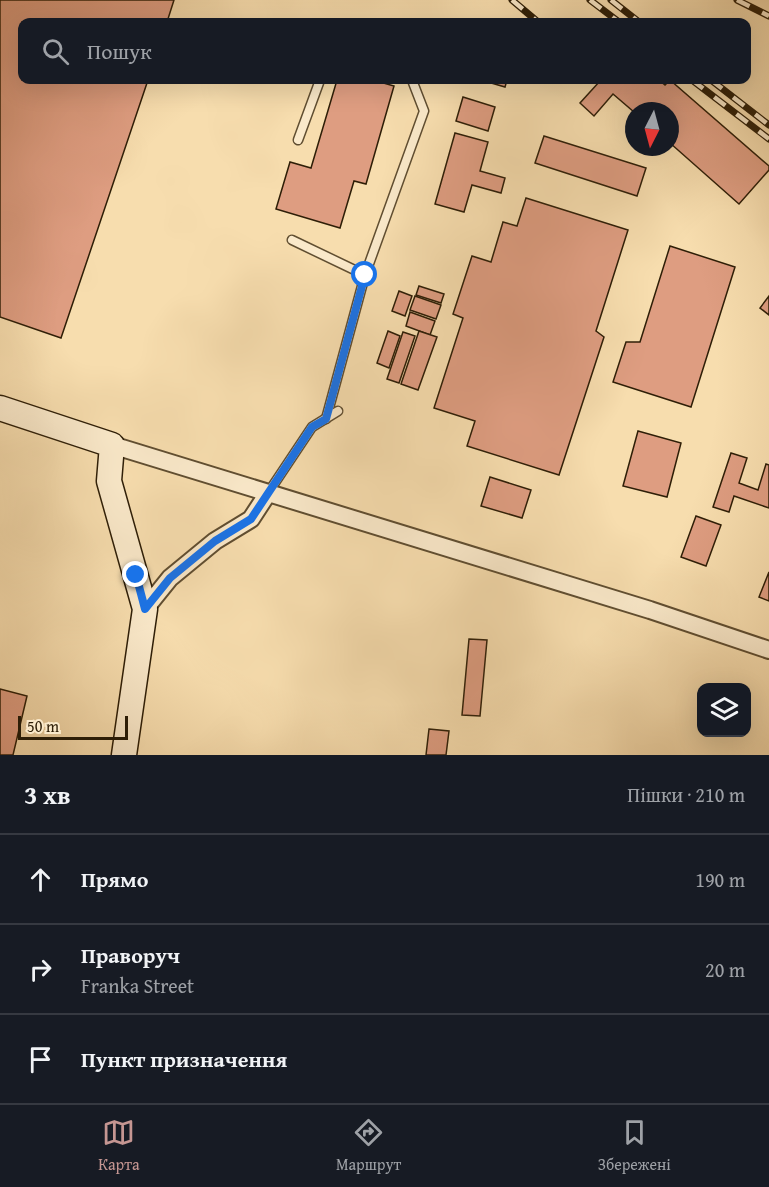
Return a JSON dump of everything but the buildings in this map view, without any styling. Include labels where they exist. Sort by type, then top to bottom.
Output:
[{"type":"main road","points":[[0,408],[112,445],[109,481],[145,609],[124,755]]},
{"type":"street","points":[[112,445],[650,610],[769,650]]},
{"type":"street","points":[[145,609],[170,578],[215,541],[251,519],[268,494]]},
{"type":"lane","points":[[298,140],[319,84]]},
{"type":"lane","points":[[326,419],[365,275],[424,111],[414,84]]},
{"type":"lane","points":[[292,240],[365,275]]},
{"type":"lane","points":[[268,494],[312,427],[338,411]]},
{"type":"railway","points":[[512,0],[533,18]]},
{"type":"railway","points":[[590,0],[614,18]]},
{"type":"railway","points":[[611,0],[634,18]]},
{"type":"railway","points":[[737,0],[769,16]]},
{"type":"railway","points":[[697,84],[769,139]]},
{"type":"railway","points":[[716,84],[769,125]]},
{"type":"route","points":[[136,575],[145,609],[170,578],[215,541],[251,519],[312,427],[326,419],[365,275]]}]
